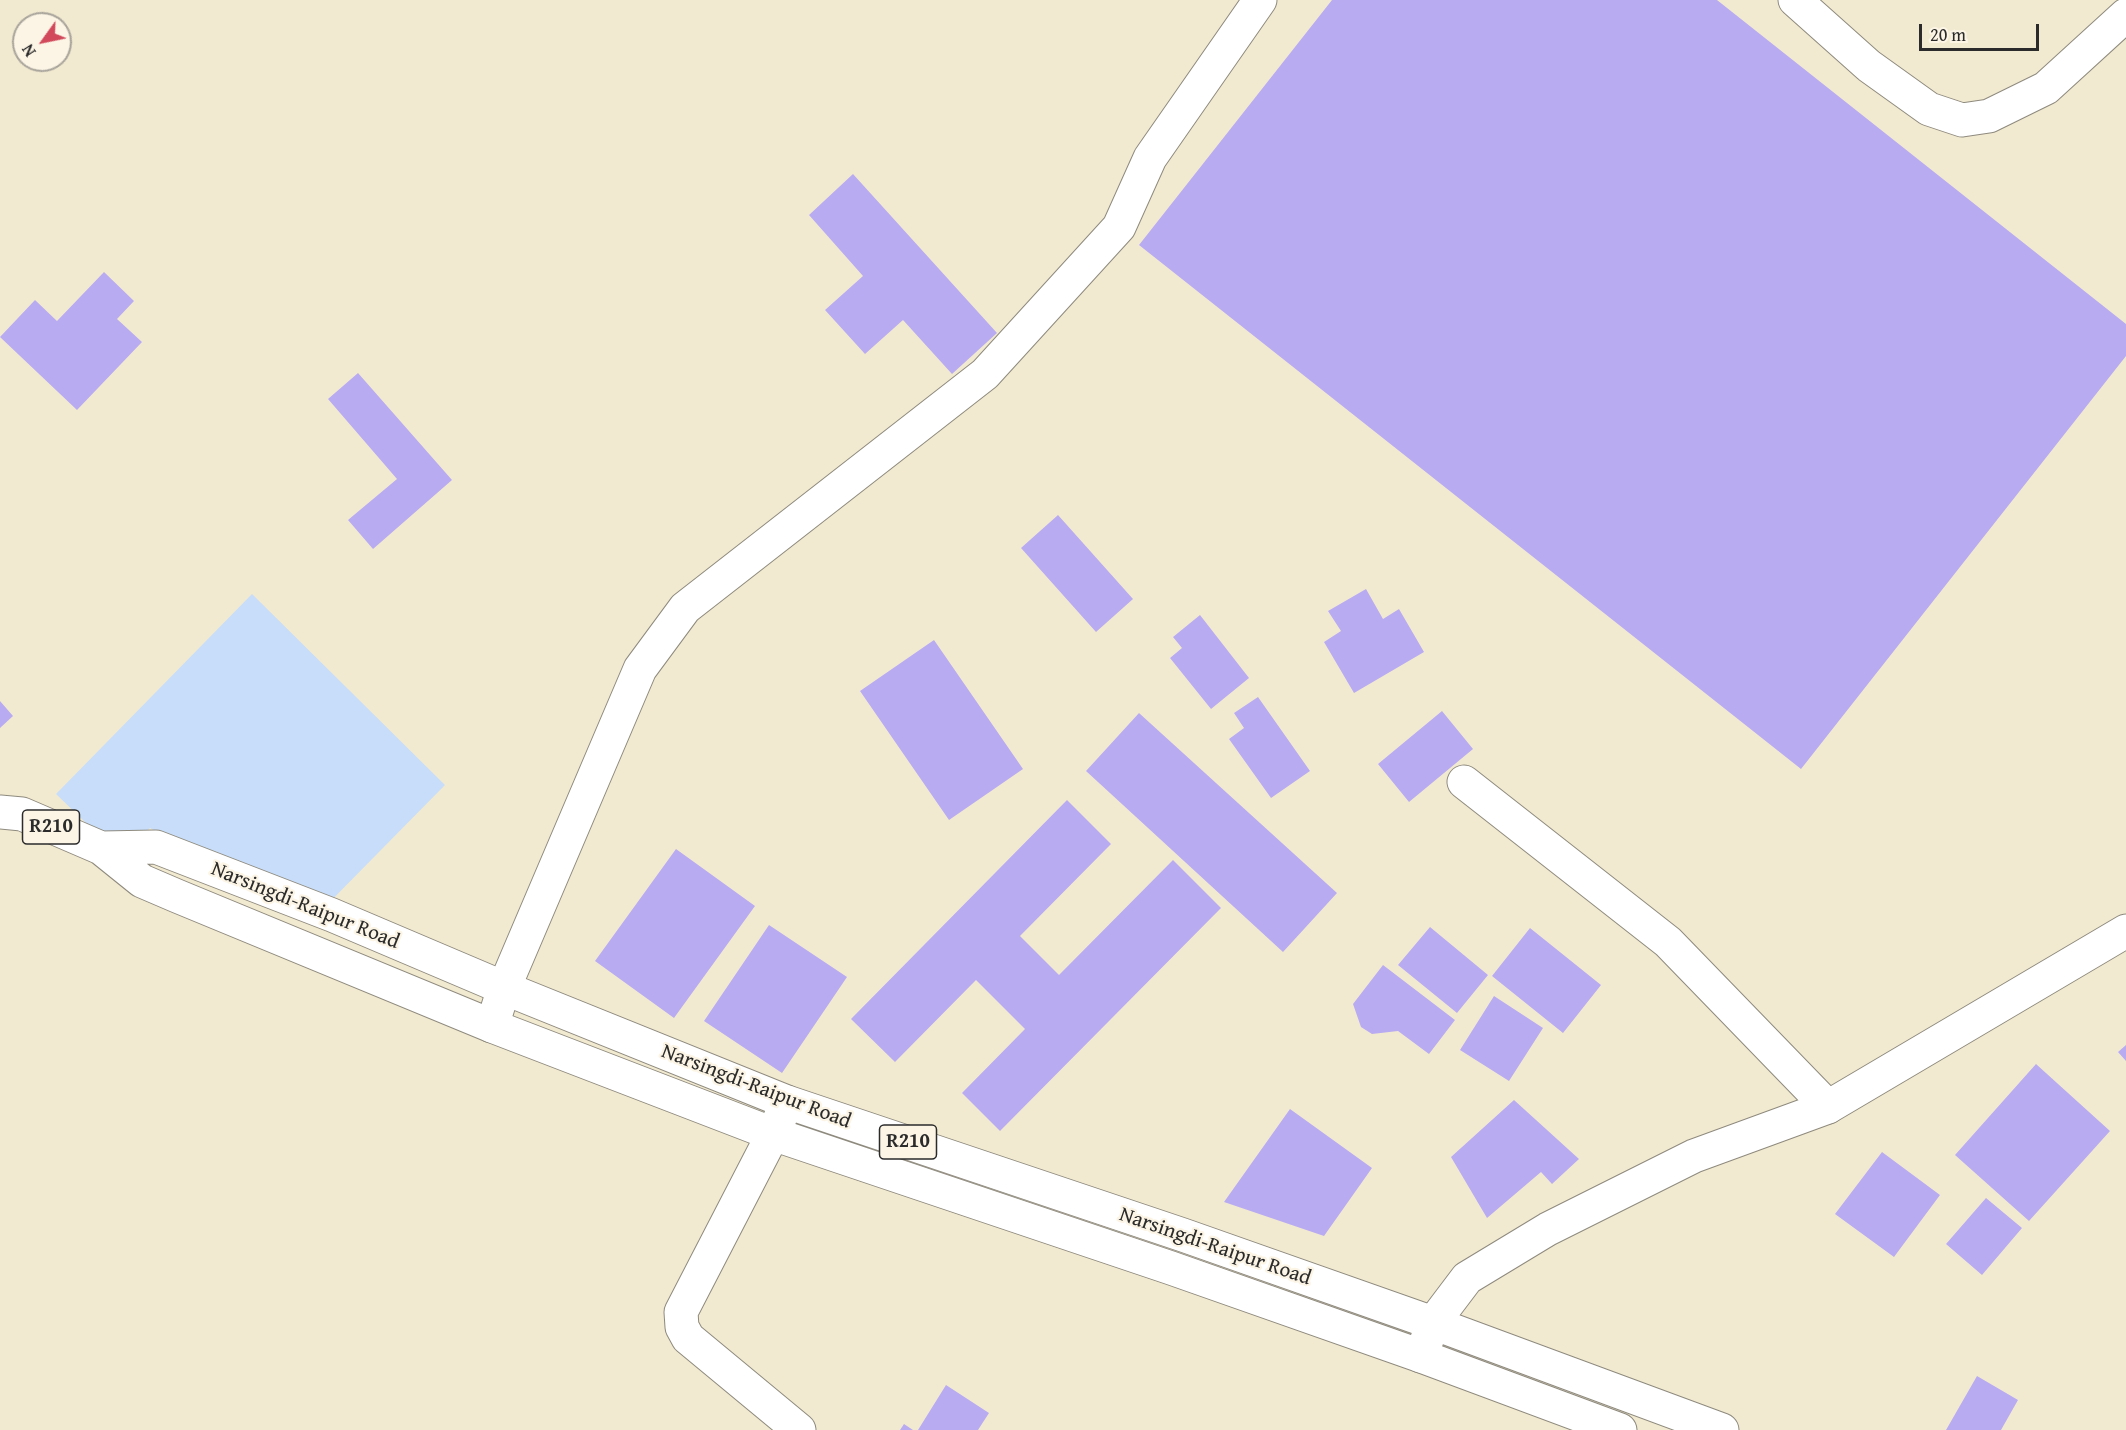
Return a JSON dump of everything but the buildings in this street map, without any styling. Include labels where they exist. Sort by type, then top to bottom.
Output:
[{"type":"street","points":[[492,1026],[504,988],[640,669],[686,608],[986,374],[1119,228],[1150,158],[1260,0]]},
{"type":"street","points":[[1795,0],[1869,66],[1929,109],[1962,120],[1989,116],[2046,88],[2126,15]]},
{"type":"street","points":[[1464,782],[1668,942],[1828,1107]]},
{"type":"street","name":"Narsingdi-Raipur Road","points":[[0,812],[22,814],[100,848],[142,881],[492,1026],[773,1134],[1171,1268],[1421,1356],[1620,1430]]},
{"type":"street","name":"Narsingdi-Raipur Road","points":[[100,848],[156,847],[332,915],[504,988],[787,1102],[1183,1235],[1433,1323],[1722,1430]]},
{"type":"street","points":[[1421,1356],[1433,1323],[1467,1278],[1548,1229],[1694,1156],[1828,1107],[2126,931]]},
{"type":"street","points":[[787,1102],[773,1134],[681,1312],[682,1327],[688,1338],[799,1430]]},
{"type":"shaded area","points":[[252,594],[445,785],[312,920],[150,828],[121,857],[56,794]]}]
